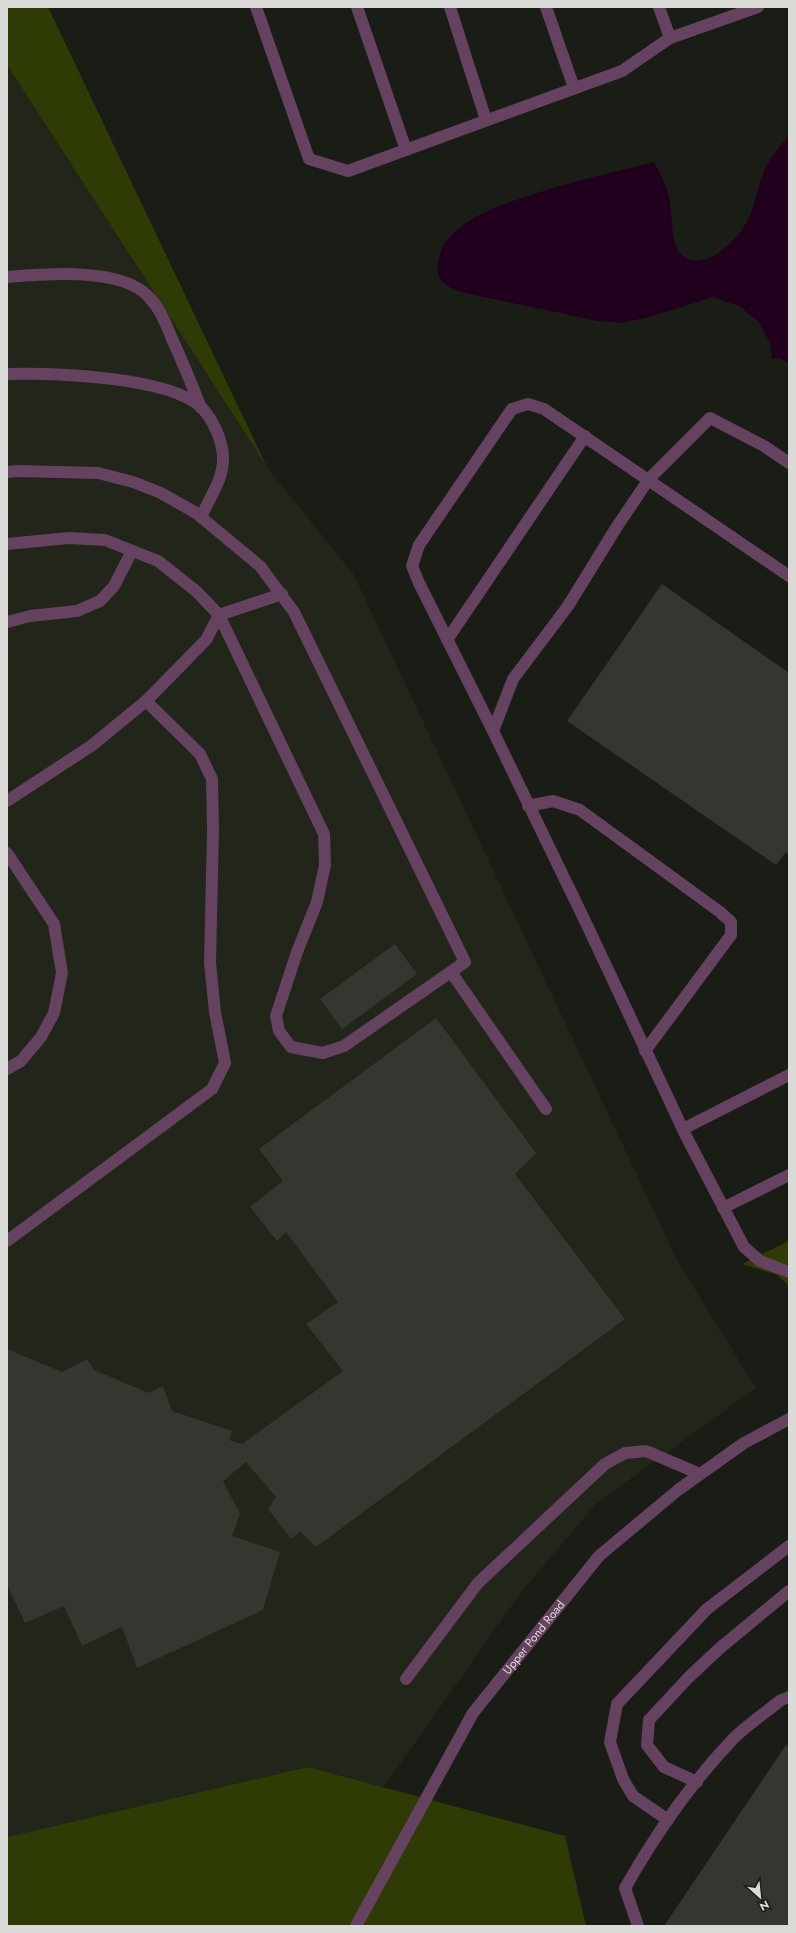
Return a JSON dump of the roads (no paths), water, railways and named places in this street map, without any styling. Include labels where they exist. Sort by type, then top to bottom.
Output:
[{"type":"street","points":[[256,7],[309,159],[348,171],[622,71],[670,38],[728,12],[758,7]]},
{"type":"street","points":[[357,7],[406,150]]},
{"type":"street","points":[[450,7],[486,120]]},
{"type":"street","points":[[546,7],[574,88]]},
{"type":"street","points":[[659,7],[670,38]]},
{"type":"street","points":[[7,278],[54,274],[103,276],[127,283],[147,295],[160,310],[202,408],[220,439],[223,458],[221,474],[201,517]]},
{"type":"street","points":[[7,374],[38,373],[112,378],[168,390],[202,408]]},
{"type":"street","points":[[789,576],[585,436],[544,409],[528,404],[512,409],[419,545],[412,566],[586,923],[683,1130],[723,1208],[744,1247],[760,1261],[789,1272]]},
{"type":"street","points":[[492,731],[513,679],[568,606],[616,528],[649,479],[710,418],[764,446],[789,463]]},
{"type":"street","points":[[447,640],[585,436]]},
{"type":"street","points":[[7,472],[98,473],[133,482],[161,493],[201,517],[260,566],[294,612],[465,962],[344,1046],[324,1053],[291,1047],[279,1031],[276,1016],[317,902],[325,865],[324,834],[219,615],[196,591],[158,562],[105,540],[69,538],[7,544]]},
{"type":"street","points":[[7,622],[30,616],[77,611],[100,601],[114,586],[132,551]]},
{"type":"street","points":[[7,802],[90,746],[146,701],[206,640],[219,615],[282,594]]},
{"type":"street","points":[[7,1241],[212,1089],[225,1063],[215,1012],[210,963],[213,830],[212,779],[200,754],[146,701]]},
{"type":"street","points":[[528,806],[553,800],[580,810],[720,912],[730,922],[731,935],[645,1051]]},
{"type":"street","points":[[7,853],[54,924],[62,973],[54,1013],[41,1037],[21,1061],[7,1069]]},
{"type":"street","points":[[451,972],[546,1109]]},
{"type":"street","points":[[683,1130],[789,1075]]},
{"type":"street","points":[[723,1208],[789,1175]]},
{"type":"street","name":"Upper Pond Road","points":[[356,1926],[473,1713],[599,1556],[678,1490],[700,1474],[744,1444],[789,1419]]},
{"type":"street","points":[[406,1679],[478,1583],[605,1464],[625,1453],[646,1451],[700,1474]]},
{"type":"street","points":[[668,1820],[633,1796],[623,1779],[610,1742],[617,1704],[708,1609],[789,1546]]},
{"type":"street","points":[[697,1782],[664,1767],[647,1745],[649,1720],[689,1677],[720,1648],[789,1591]]},
{"type":"street","points":[[638,1926],[625,1888],[648,1847],[697,1782],[734,1738],[781,1700],[789,1697]]}]
